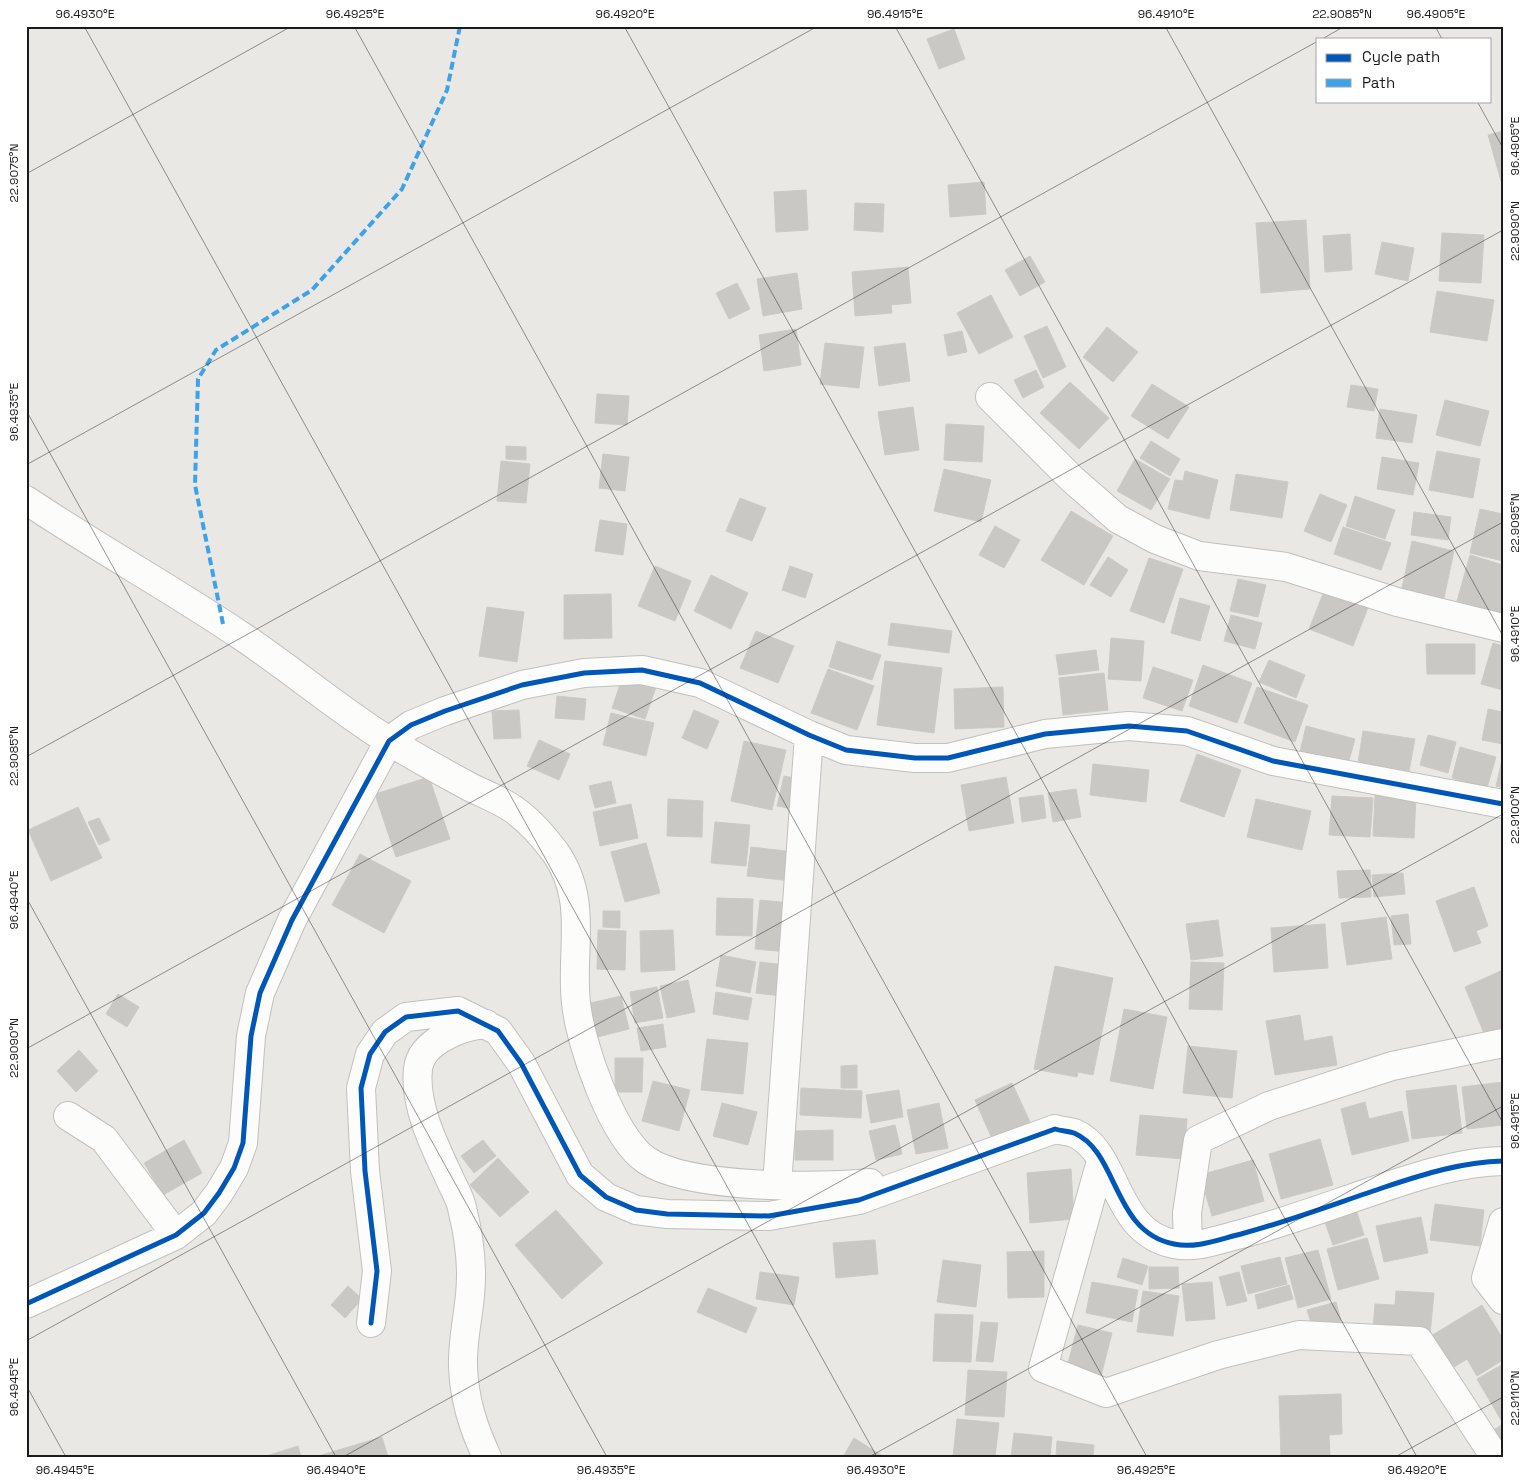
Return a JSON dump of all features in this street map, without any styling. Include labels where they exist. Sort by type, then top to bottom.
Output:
[{"type":"street","points":[[990,397],[1072,479],[1118,519],[1154,539],[1199,556],[1286,567],[1397,602],[1503,628]]},
{"type":"street","points":[[26,500],[239,634],[390,741],[513,809],[536,830],[568,873],[575,896],[577,923],[576,1005],[584,1039],[602,1092],[630,1146],[647,1161],[672,1171],[704,1178],[777,1185],[851,1185],[906,1180],[936,1174]]},
{"type":"street","points":[[26,1304],[176,1234],[204,1213],[234,1168],[243,1143],[251,1036],[260,993],[292,920],[390,741],[411,725],[445,711],[522,685],[584,673],[642,670],[700,683],[808,735],[846,750],[914,758],[948,758],[1045,734],[1128,726],[1177,730],[1273,762],[1503,804]]},
{"type":"street","points":[[777,1185],[808,735]]},
{"type":"street","points":[[371,1323],[377,1271],[365,1171],[361,1088],[370,1054],[385,1032],[406,1017],[458,1011],[498,1031],[521,1063],[580,1175],[606,1197],[636,1210],[667,1214],[768,1216],[859,1200],[1055,1130],[1074,1134],[1090,1144],[1101,1161],[1123,1205],[1137,1223],[1154,1238],[1176,1245],[1201,1244],[1262,1228],[1437,1170],[1487,1161],[1503,1161]]},
{"type":"street","points":[[486,1024],[470,1026],[429,1045],[418,1068],[419,1090],[427,1131],[462,1205],[469,1240],[470,1292],[463,1364],[466,1396],[473,1428],[487,1457]]},
{"type":"street","points":[[1188,1244],[1187,1213],[1198,1140],[1269,1106],[1382,1069],[1503,1043]]},
{"type":"street","points":[[68,1116],[104,1140],[176,1234]]},
{"type":"street","points":[[1101,1161],[1043,1368],[1106,1393],[1218,1355],[1299,1335],[1419,1341],[1495,1457]]},
{"type":"street","points":[[1503,1222],[1486,1278],[1503,1300]]},
{"type":"building","points":[[954,29],[965,59],[939,69],[927,39]]},
{"type":"building","points":[[1503,131],[1503,180],[1501,181],[1488,135]]},
{"type":"building","points":[[984,182],[986,214],[950,217],[948,185]]},
{"type":"building","points":[[806,190],[808,230],[776,232],[774,192]]},
{"type":"building","points":[[855,203],[884,204],[883,232],[854,230]]},
{"type":"building","points":[[1306,220],[1310,289],[1261,293],[1256,223]]},
{"type":"building","points":[[1442,233],[1484,235],[1481,283],[1439,281]]},
{"type":"building","points":[[1350,234],[1352,270],[1325,272],[1323,236]]},
{"type":"building","points":[[1382,242],[1414,248],[1408,281],[1375,274]]},
{"type":"building","points":[[1030,256],[1045,282],[1020,296],[1005,270]]},
{"type":"building","points":[[908,267],[911,303],[891,305],[892,313],[855,316],[852,272]]},
{"type":"building","points":[[797,273],[802,309],[763,316],[757,279]]},
{"type":"building","points":[[737,283],[750,309],[729,319],[716,293]]},
{"type":"building","points":[[1437,291],[1494,300],[1487,341],[1430,332]]},
{"type":"building","points":[[991,295],[1013,337],[979,354],[957,313]]},
{"type":"building","points":[[1047,326],[1066,367],[1043,378],[1024,336]]},
{"type":"building","points":[[1107,327],[1138,352],[1113,382],[1083,357]]},
{"type":"building","points":[[796,329],[801,365],[764,371],[759,335]]},
{"type":"building","points":[[962,331],[967,352],[948,356],[944,335]]},
{"type":"building","points":[[825,343],[864,347],[859,388],[820,384]]},
{"type":"building","points":[[905,343],[910,381],[879,386],[874,347]]},
{"type":"building","points":[[1036,370],[1044,387],[1023,398],[1014,380]]},
{"type":"building","points":[[1070,382],[1109,418],[1079,449],[1040,413]]},
{"type":"building","points":[[1152,384],[1189,407],[1168,439],[1131,416]]},
{"type":"building","points":[[1351,385],[1378,389],[1374,411],[1347,407]]},
{"type":"building","points":[[597,394],[629,396],[627,425],[595,423]]},
{"type":"building","points":[[1445,400],[1489,411],[1480,446],[1436,435]]},
{"type":"building","points":[[913,407],[919,450],[885,455],[878,412]]},
{"type":"building","points":[[1380,409],[1417,415],[1412,443],[1376,438]]},
{"type":"building","points":[[946,424],[984,426],[982,462],[944,460]]},
{"type":"building","points":[[1151,441],[1180,459],[1170,476],[1140,458]]},
{"type":"building","points":[[506,446],[526,447],[526,460],[506,459]]},
{"type":"building","points":[[1437,451],[1480,459],[1473,498],[1429,490]]},
{"type":"building","points":[[603,454],[629,457],[625,491],[599,488]]},
{"type":"building","points":[[1382,457],[1419,463],[1413,495],[1377,489]]},
{"type":"building","points":[[1135,459],[1170,479],[1151,510],[1117,491]]},
{"type":"building","points":[[501,461],[530,464],[526,503],[497,501]]},
{"type":"building","points":[[944,469],[991,480],[981,522],[934,511]]},
{"type":"building","points":[[1185,471],[1218,480],[1209,519],[1168,509],[1175,480],[1183,481]]},
{"type":"building","points":[[1236,474],[1288,482],[1282,518],[1230,510]]},
{"type":"building","points":[[1320,494],[1347,505],[1331,542],[1304,531]]},
{"type":"building","points":[[1355,496],[1395,510],[1385,539],[1346,526]]},
{"type":"building","points":[[740,498],[766,508],[752,541],[726,531]]},
{"type":"building","points":[[1480,509],[1503,514],[1503,561],[1470,553]]},
{"type":"building","points":[[1071,511],[1113,536],[1084,585],[1041,560]]},
{"type":"building","points":[[1414,512],[1451,517],[1448,540],[1411,535]]},
{"type":"building","points":[[600,520],[627,524],[623,555],[595,551]]},
{"type":"building","points":[[995,526],[1020,540],[1004,568],[979,555]]},
{"type":"building","points":[[1343,527],[1391,543],[1381,570],[1334,554]]},
{"type":"building","points":[[1412,541],[1454,551],[1444,598],[1402,588]]},
{"type":"building","points":[[1470,555],[1503,565],[1501,614],[1457,601]]},
{"type":"building","points":[[1108,557],[1128,570],[1111,597],[1090,585]]},
{"type":"building","points":[[1149,558],[1183,569],[1164,623],[1130,611]]},
{"type":"building","points":[[655,566],[691,581],[675,621],[638,606]]},
{"type":"building","points":[[790,566],[813,574],[805,598],[782,590]]},
{"type":"building","points":[[711,575],[748,593],[731,629],[694,611]]},
{"type":"building","points":[[1238,579],[1266,585],[1258,617],[1230,611]]},
{"type":"building","points":[[1325,589],[1369,605],[1353,646],[1309,629]]},
{"type":"building","points":[[611,594],[612,638],[564,639],[564,595]]},
{"type":"building","points":[[1180,598],[1210,606],[1200,641],[1171,633]]},
{"type":"building","points":[[487,607],[524,612],[517,662],[479,656]]},
{"type":"building","points":[[1231,615],[1262,623],[1255,649],[1224,641]]},
{"type":"building","points":[[891,623],[952,631],[949,653],[888,645]]},
{"type":"building","points":[[756,631],[794,646],[778,683],[740,668]]},
{"type":"building","points":[[1111,638],[1144,641],[1141,681],[1108,679]]},
{"type":"building","points":[[837,641],[881,655],[872,680],[829,667]]},
{"type":"building","points":[[1493,643],[1503,646],[1503,690],[1481,684]]},
{"type":"building","points":[[1426,644],[1475,644],[1475,674],[1427,674]]},
{"type":"building","points":[[1096,650],[1099,670],[1059,675],[1056,655]]},
{"type":"building","points":[[1269,660],[1305,675],[1296,698],[1259,682]]},
{"type":"building","points":[[885,661],[942,668],[934,733],[877,725]]},
{"type":"building","points":[[1203,665],[1252,683],[1237,723],[1189,706]]},
{"type":"building","points":[[1153,667],[1193,680],[1182,711],[1143,698]]},
{"type":"building","points":[[828,669],[874,686],[857,730],[811,713]]},
{"type":"building","points":[[1104,673],[1108,710],[1063,715],[1059,678]]},
{"type":"building","points":[[623,676],[656,687],[645,719],[612,708]]},
{"type":"building","points":[[1003,687],[1004,727],[955,729],[954,689]]},
{"type":"building","points":[[1257,687],[1308,705],[1295,742],[1244,723]]},
{"type":"building","points":[[557,696],[586,699],[584,720],[555,718]]},
{"type":"building","points":[[1488,709],[1503,712],[1503,744],[1482,740]]},
{"type":"building","points":[[519,710],[521,738],[494,739],[492,711]]},
{"type":"building","points":[[694,710],[719,721],[707,749],[682,738]]},
{"type":"building","points":[[611,713],[654,723],[646,756],[603,745]]},
{"type":"building","points":[[1306,726],[1355,739],[1348,764],[1300,752]]},
{"type":"building","points":[[1363,731],[1415,739],[1409,771],[1358,763]]},
{"type":"building","points":[[1428,735],[1456,742],[1448,773],[1420,765]]},
{"type":"building","points":[[539,740],[570,754],[559,780],[527,766]]},
{"type":"building","points":[[744,741],[786,750],[772,810],[731,801]]},
{"type":"building","points":[[1460,747],[1496,757],[1487,788],[1452,778]]},
{"type":"building","points":[[1197,754],[1241,770],[1224,817],[1180,801]]},
{"type":"building","points":[[1503,760],[1503,788],[1496,786]]},
{"type":"building","points":[[1093,764],[1149,770],[1146,802],[1090,795]]},
{"type":"building","points":[[784,776],[799,779],[793,809],[777,806]]},
{"type":"building","points":[[429,777],[450,839],[396,857],[375,794]]},
{"type":"building","points":[[1006,777],[1014,823],[969,831],[961,785]]},
{"type":"building","points":[[611,781],[616,803],[595,808],[589,786]]},
{"type":"building","points":[[1076,789],[1081,817],[1053,822],[1048,793]]},
{"type":"building","points":[[1043,795],[1046,818],[1022,822],[1019,798]]},
{"type":"building","points":[[1375,795],[1416,797],[1414,838],[1373,836]]},
{"type":"building","points":[[1332,796],[1373,798],[1370,837],[1329,835]]},
{"type":"building","points":[[668,799],[703,801],[702,837],[667,836]]},
{"type":"building","points":[[1256,799],[1311,811],[1302,850],[1247,837]]},
{"type":"building","points":[[631,804],[638,838],[600,846],[593,812]]},
{"type":"building","points":[[78,807],[102,858],[51,881],[28,830]]},
{"type":"building","points":[[99,818],[110,840],[99,845],[88,822]]},
{"type":"building","points":[[715,822],[750,825],[746,866],[711,863]]},
{"type":"building","points":[[646,843],[660,893],[625,902],[611,852]]},
{"type":"building","points":[[751,847],[794,852],[791,881],[747,876]]},
{"type":"building","points":[[360,854],[411,881],[384,933],[332,905]]},
{"type":"building","points":[[1370,870],[1371,897],[1339,898],[1337,871]]},
{"type":"building","points":[[1403,873],[1405,894],[1374,897],[1372,875]]},
{"type":"building","points":[[1474,887],[1488,926],[1476,931],[1481,943],[1454,952],[1436,901]]},
{"type":"building","points":[[717,898],[753,899],[752,936],[716,935]]},
{"type":"building","points":[[760,900],[791,903],[787,952],[755,949]]},
{"type":"building","points":[[603,911],[620,911],[620,928],[603,927]]},
{"type":"building","points":[[1408,914],[1411,944],[1394,945],[1391,916]]},
{"type":"building","points":[[1386,917],[1392,959],[1347,965],[1341,923]]},
{"type":"building","points":[[1218,920],[1223,956],[1191,960],[1186,924]]},
{"type":"building","points":[[1325,924],[1328,968],[1274,972],[1271,928]]},
{"type":"building","points":[[598,930],[626,931],[625,970],[597,969]]},
{"type":"building","points":[[673,930],[675,970],[641,972],[640,931]]},
{"type":"building","points":[[721,955],[756,962],[750,993],[716,986]]},
{"type":"building","points":[[760,962],[785,965],[781,996],[756,993]]},
{"type":"building","points":[[1191,962],[1224,963],[1222,1010],[1189,1009]]},
{"type":"building","points":[[1055,966],[1113,978],[1093,1075],[1078,1072],[1077,1077],[1034,1069]]},
{"type":"building","points":[[1503,970],[1503,1029],[1485,1036],[1465,987]]},
{"type":"building","points":[[688,980],[695,1012],[667,1018],[660,986]]},
{"type":"building","points":[[657,987],[663,1018],[635,1023],[630,992]]},
{"type":"building","points":[[716,992],[752,998],[748,1020],[713,1014]]},
{"type":"building","points":[[118,994],[139,1007],[127,1027],[106,1014]]},
{"type":"building","points":[[621,996],[629,1029],[590,1039],[582,1005]]},
{"type":"building","points":[[1124,1009],[1167,1017],[1153,1089],[1110,1081]]},
{"type":"building","points":[[1300,1015],[1304,1041],[1332,1036],[1337,1065],[1275,1075],[1266,1021]]},
{"type":"building","points":[[663,1024],[666,1047],[641,1051],[637,1028]]},
{"type":"building","points":[[707,1039],[748,1043],[743,1094],[701,1090]]},
{"type":"building","points":[[1188,1046],[1237,1051],[1232,1098],[1183,1093]]},
{"type":"building","points":[[79,1050],[98,1071],[76,1092],[57,1071]]},
{"type":"building","points":[[615,1058],[643,1058],[642,1092],[615,1092]]},
{"type":"building","points":[[857,1065],[857,1088],[841,1088],[841,1066]]},
{"type":"building","points":[[653,1081],[690,1090],[679,1131],[642,1121]]},
{"type":"building","points":[[1503,1082],[1503,1125],[1467,1129],[1462,1087]]},
{"type":"building","points":[[1012,1083],[1031,1124],[993,1141],[975,1100]]},
{"type":"building","points":[[1456,1085],[1462,1133],[1412,1139],[1406,1091]]},
{"type":"building","points":[[801,1088],[862,1091],[861,1118],[800,1115]]},
{"type":"building","points":[[899,1090],[903,1117],[871,1123],[866,1095]]},
{"type":"building","points":[[1365,1102],[1369,1119],[1402,1111],[1409,1141],[1352,1155],[1341,1109]]},
{"type":"building","points":[[722,1103],[757,1112],[748,1145],[713,1136]]},
{"type":"building","points":[[939,1103],[948,1148],[916,1154],[907,1110]]},
{"type":"building","points":[[1140,1115],[1187,1119],[1184,1159],[1136,1155]]},
{"type":"building","points":[[895,1125],[902,1154],[876,1160],[869,1131]]},
{"type":"building","points":[[833,1130],[833,1160],[795,1160],[795,1131]]},
{"type":"building","points":[[1320,1139],[1333,1185],[1281,1199],[1269,1154]]},
{"type":"building","points":[[184,1140],[202,1173],[163,1195],[144,1163]]},
{"type":"building","points":[[483,1140],[496,1156],[474,1173],[461,1156]]},
{"type":"building","points":[[498,1158],[529,1192],[500,1217],[470,1185]]},
{"type":"building","points":[[1253,1160],[1264,1201],[1212,1216],[1200,1175]]},
{"type":"building","points":[[1071,1169],[1074,1219],[1030,1223],[1027,1173]]},
{"type":"building","points":[[1435,1204],[1484,1210],[1480,1246],[1430,1240]]},
{"type":"building","points":[[1356,1209],[1364,1235],[1333,1245],[1324,1219]]},
{"type":"building","points":[[556,1210],[603,1263],[562,1299],[515,1245]]},
{"type":"building","points":[[1421,1217],[1428,1253],[1384,1262],[1376,1226]]},
{"type":"building","points":[[1367,1238],[1379,1279],[1338,1290],[1327,1249]]},
{"type":"building","points":[[875,1240],[878,1274],[836,1278],[833,1243]]},
{"type":"building","points":[[1318,1250],[1331,1299],[1298,1308],[1285,1258]]},
{"type":"building","points":[[1044,1251],[1044,1297],[1008,1298],[1007,1252]]},
{"type":"building","points":[[1280,1257],[1287,1284],[1248,1294],[1241,1266]]},
{"type":"building","points":[[1123,1258],[1148,1266],[1142,1285],[1117,1277]]},
{"type":"building","points":[[943,1260],[981,1265],[976,1307],[937,1302]]},
{"type":"building","points":[[1149,1267],[1178,1267],[1179,1288],[1149,1289]]},
{"type":"building","points":[[760,1272],[799,1277],[794,1305],[756,1299]]},
{"type":"building","points":[[1239,1272],[1247,1301],[1227,1306],[1219,1277]]},
{"type":"building","points":[[1092,1282],[1138,1290],[1132,1322],[1086,1313]]},
{"type":"building","points":[[1212,1282],[1215,1319],[1186,1321],[1182,1284]]},
{"type":"building","points":[[1289,1285],[1293,1299],[1258,1309],[1255,1295]]},
{"type":"building","points":[[348,1286],[362,1299],[345,1318],[331,1305]]},
{"type":"building","points":[[708,1288],[757,1308],[746,1333],[697,1312]]},
{"type":"building","points":[[1143,1291],[1179,1296],[1173,1336],[1137,1332]]},
{"type":"building","points":[[1396,1291],[1434,1293],[1430,1335],[1373,1331],[1375,1304],[1395,1305]]},
{"type":"building","points":[[1336,1302],[1341,1321],[1313,1329],[1307,1310]]},
{"type":"building","points":[[1482,1305],[1503,1339],[1503,1360],[1477,1376],[1467,1359],[1446,1372],[1426,1339]]},
{"type":"building","points":[[935,1314],[973,1315],[971,1362],[933,1361]]},
{"type":"building","points":[[981,1322],[998,1323],[993,1362],[976,1361]]},
{"type":"building","points":[[1078,1325],[1112,1333],[1101,1376],[1067,1367]]},
{"type":"building","points":[[1503,1364],[1503,1419],[1501,1420],[1477,1379]]},
{"type":"building","points":[[968,1370],[1007,1372],[1004,1417],[965,1415]]},
{"type":"building","points":[[1341,1394],[1342,1434],[1329,1435],[1330,1457],[1281,1457],[1279,1396]]},
{"type":"building","points":[[957,1419],[999,1423],[995,1457],[953,1457]]},
{"type":"building","points":[[1503,1424],[1503,1449],[1492,1431]]},
{"type":"building","points":[[1014,1433],[1052,1437],[1050,1457],[1011,1457]]},
{"type":"building","points":[[382,1437],[388,1457],[315,1457]]},
{"type":"building","points":[[854,1438],[884,1457],[843,1457]]},
{"type":"building","points":[[1057,1441],[1094,1445],[1093,1457],[1056,1457]]},
{"type":"building","points":[[298,1446],[301,1457],[263,1457]]},
{"type":"marked path","points":[[223,624],[195,485],[198,379],[216,350],[312,290],[402,189],[447,90],[460,26]]},
{"type":"cycle path","points":[[26,1304],[176,1235],[204,1213],[219,1193],[234,1168],[243,1143],[251,1036],[260,993],[292,920],[389,741],[411,725],[445,711],[522,685],[584,673],[642,670],[700,683],[809,735],[846,750],[915,758],[948,758],[1045,734],[1129,726],[1187,731],[1273,761],[1503,804]]},
{"type":"cycle path","points":[[371,1323],[377,1271],[365,1171],[361,1088],[370,1054],[385,1032],[406,1017],[458,1011],[498,1031],[521,1063],[580,1175],[606,1197],[636,1210],[667,1214],[769,1216],[859,1200],[1055,1129],[1074,1133],[1089,1143],[1100,1157],[1127,1209],[1139,1224],[1154,1237],[1174,1244],[1191,1245],[1216,1241],[1277,1223],[1429,1173],[1458,1166],[1503,1161]]}]
